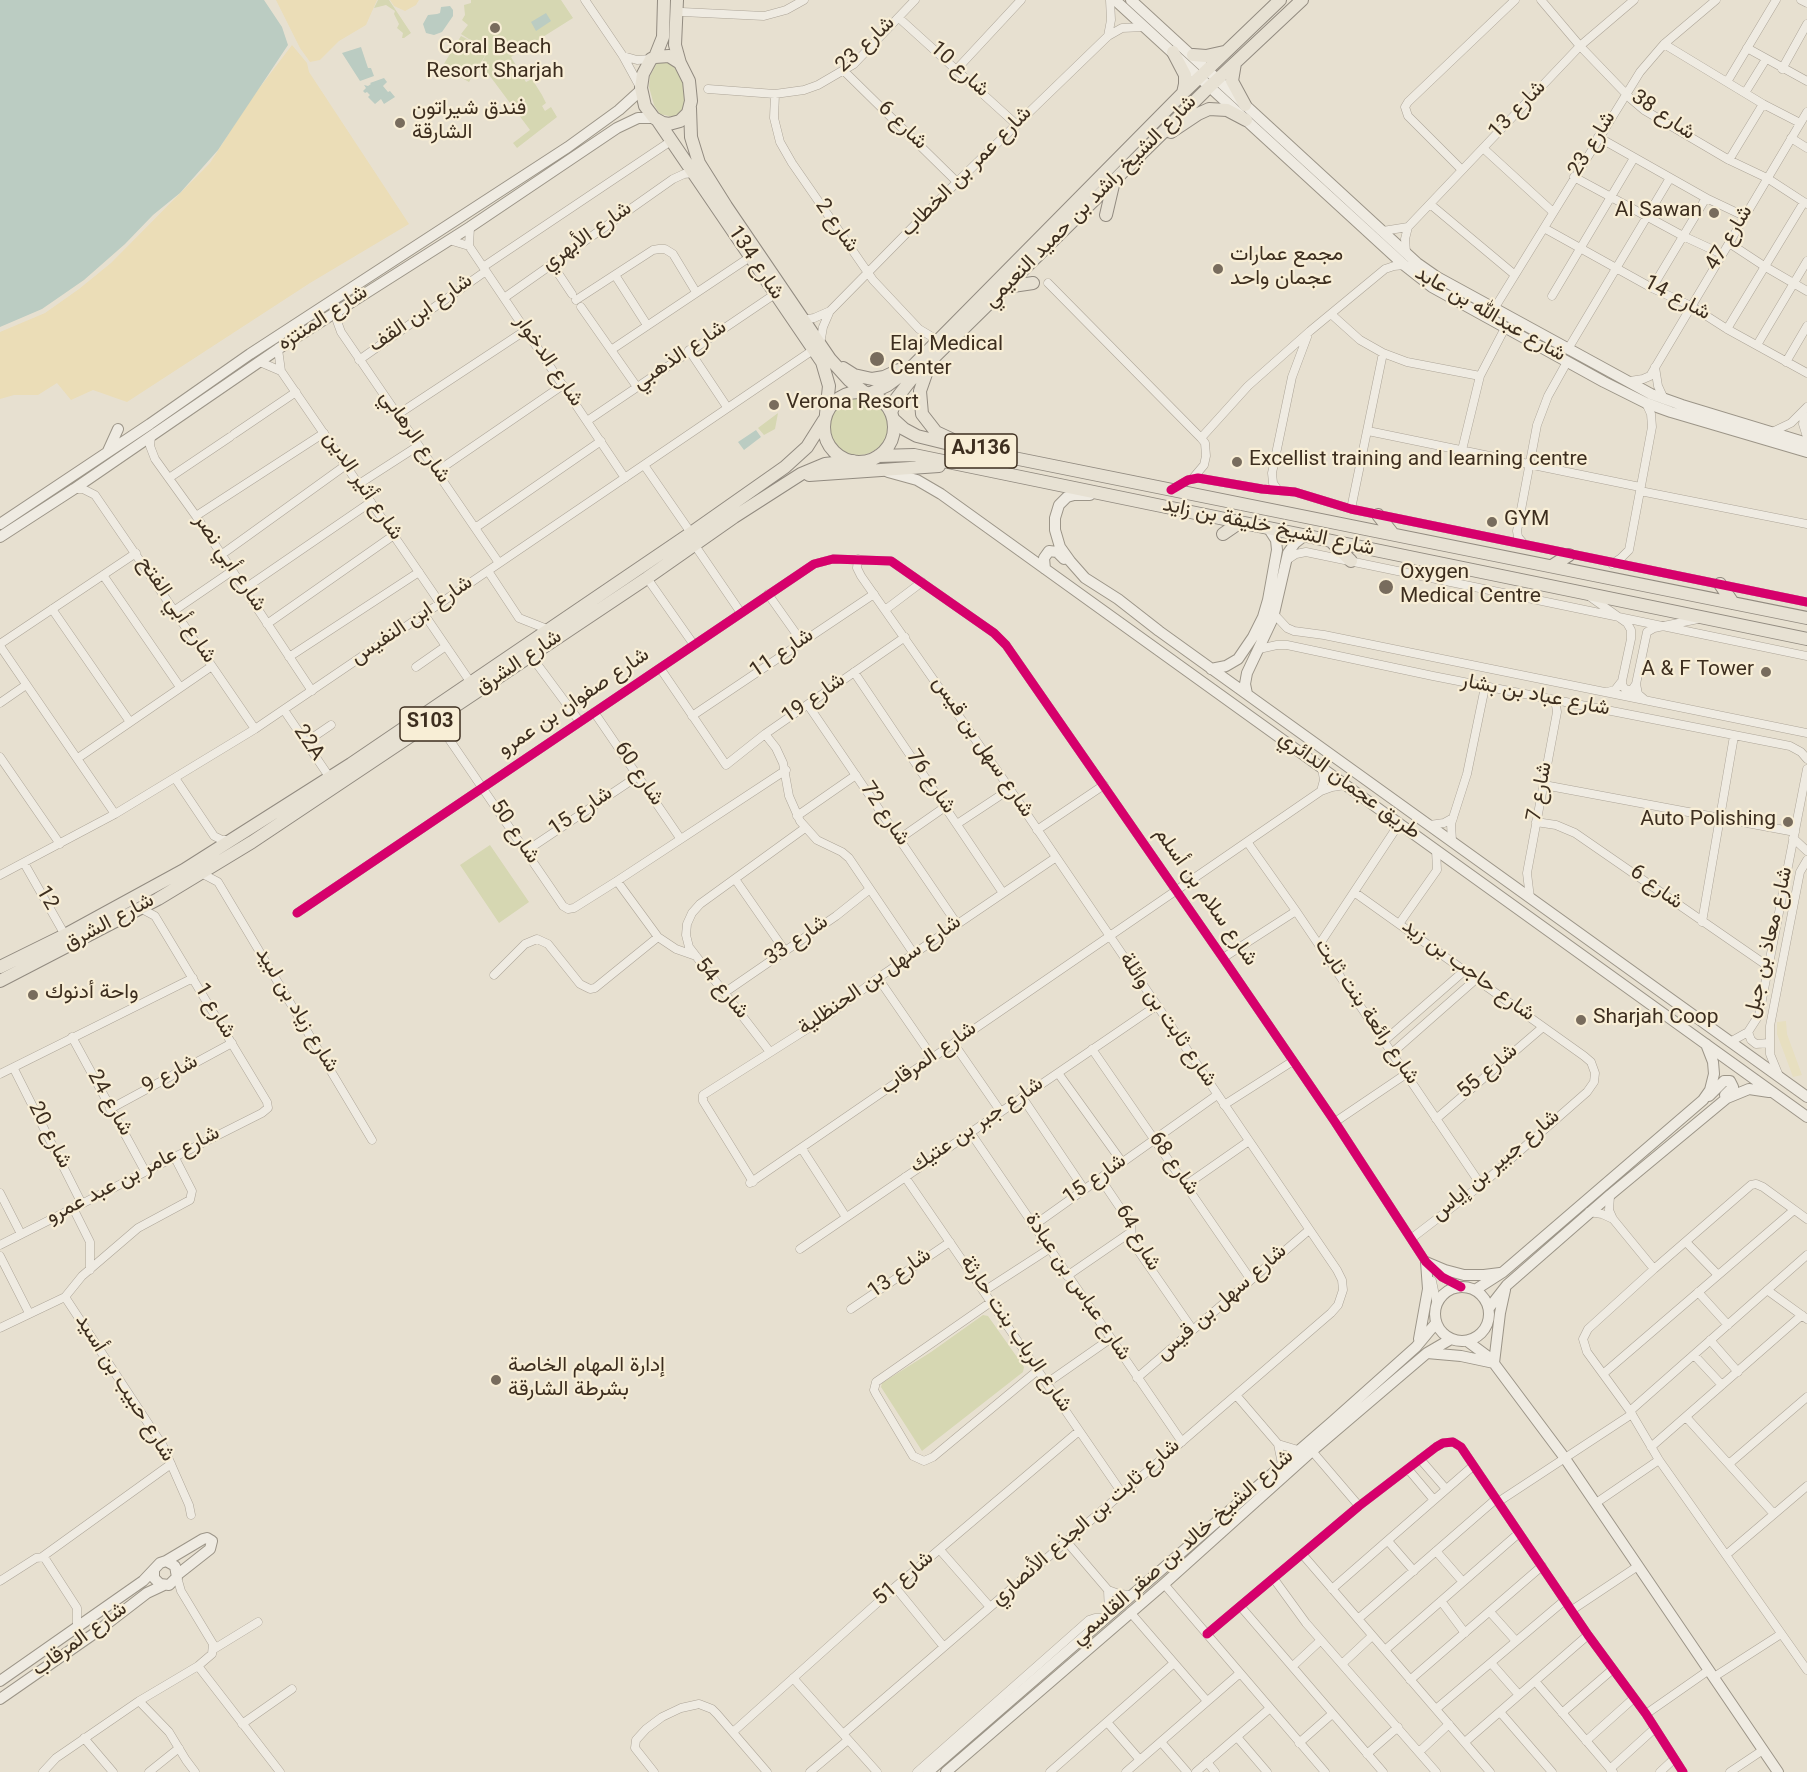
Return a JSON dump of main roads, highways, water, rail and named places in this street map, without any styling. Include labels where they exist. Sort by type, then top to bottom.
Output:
[{"type":"main road","points":[[664,0],[663,37],[643,74],[641,89],[645,106],[656,119],[669,124],[680,121],[690,108],[691,87],[680,63],[675,39],[677,0]]},
{"type":"main road","name":"شارع عبدالله بن عابد","points":[[1113,0],[1173,52],[1203,73],[1246,120],[1404,265],[1432,287],[1646,403],[1807,452]]},
{"type":"main road","name":"شارع عبدالله بن عابد","points":[[1131,0],[1193,56],[1203,73]]},
{"type":"main road","name":"شارع الشيخ راشد بن حميد النعيمي","points":[[892,416],[896,399],[905,386],[1154,141],[1302,0]]},
{"type":"main road","name":"شارع الشيخ راشد بن حميد النعيمي","points":[[867,393],[888,385],[912,367],[1276,2]]},
{"type":"main road","points":[[682,6],[685,50],[699,89],[698,172]]},
{"type":"main road","points":[[1173,52],[1185,75],[1183,93]]},
{"type":"main road","points":[[1193,56],[1212,56],[1225,52]]},
{"type":"main road","points":[[653,58],[669,56],[680,63]]},
{"type":"main road","points":[[1236,62],[1232,81],[1245,105]]},
{"type":"main road","name":"شارع عبدالله بن عابد","points":[[1214,83],[1245,105],[1406,252],[1437,277],[1625,381],[1664,399],[1807,442]]},
{"type":"main road","name":"شارع المنتزه","points":[[0,524],[250,354],[533,170],[611,116],[641,89]]},
{"type":"main road","name":"شارع 134","points":[[690,108],[692,146],[698,172],[750,257],[775,294],[817,347],[849,380],[867,393]]},
{"type":"main road","points":[[1154,141],[1209,109],[1227,110],[1246,120]]},
{"type":"main road","name":"شارع المنتزه","points":[[0,537],[98,473],[278,349],[496,210],[625,123],[638,118],[656,119]]},
{"type":"main road","name":"شارع 134","points":[[656,119],[684,161],[698,172],[803,320],[817,347],[828,380],[829,392],[825,417]]},
{"type":"main road","points":[[496,210],[504,198],[540,173],[539,169],[533,170]]},
{"type":"main road","points":[[1106,215],[1114,180]]},
{"type":"main road","points":[[1006,287],[1033,283]]},
{"type":"main road","points":[[830,358],[854,375],[866,378],[878,378],[899,370],[953,318],[976,301]]},
{"type":"main road","points":[[934,358],[924,377],[919,399],[922,414],[932,429],[952,439],[1041,458],[1074,470]]},
{"type":"main road","points":[[850,393],[867,393],[880,399],[892,416],[892,436],[889,444],[878,456],[870,460],[854,461],[838,455],[828,443],[824,428],[825,417],[838,398],[850,393]]},
{"type":"main road","name":"شارع الشيخ خليفة بن زايد","points":[[892,416],[904,429],[924,438],[974,450],[1807,618]]},
{"type":"main road","name":"شارع الشرق","points":[[0,981],[158,899],[221,862],[647,578],[798,456],[810,442],[825,417]]},
{"type":"main road","points":[[105,454],[118,429]]},
{"type":"main road","name":"شارع الشيخ خليفة بن زايد","points":[[878,456],[914,455],[1805,639]]},
{"type":"main road","name":"شارع الشرق","points":[[0,967],[148,891],[234,840],[330,778],[542,633],[788,482],[816,467],[835,462],[854,461]]},
{"type":"main road","points":[[996,472],[991,465],[997,461],[1054,471],[1074,470]]},
{"type":"main road","points":[[788,482],[816,474],[937,466],[1037,480]]},
{"type":"main road","points":[[74,489],[73,481],[81,469]]},
{"type":"main road","name":"طريق عجمان الدائري","points":[[882,471],[909,477],[934,489],[1807,1117]]},
{"type":"main road","name":"طريق عجمان الدائري","points":[[1109,495],[1070,496],[1061,502],[1056,512],[1055,530],[1060,547],[1091,582],[1118,599],[1211,669],[1807,1097]]},
{"type":"main road","points":[[23,521],[25,516],[37,506],[34,501]]},
{"type":"main road","points":[[1378,515],[1393,534]]},
{"type":"main road","points":[[1223,534],[1239,523]]},
{"type":"main road","points":[[1247,694],[1245,684],[1247,673],[1274,614],[1282,565],[1277,545],[1269,529]]},
{"type":"main road","points":[[1211,669],[1221,668],[1234,662],[1241,655],[1263,617],[1282,565],[1292,546],[1304,536]]},
{"type":"main road","points":[[1332,542],[1351,561]]},
{"type":"main road","points":[[1045,569],[1045,555],[1049,551],[1054,551],[1059,553],[1077,575],[1091,582]]},
{"type":"main road","points":[[1552,566],[1569,555]]},
{"type":"main road","points":[[1720,584],[1732,603]]},
{"type":"main road","name":"شارع الشيخ خليفة بن زايد","points":[[1759,608],[1807,614]]},
{"type":"main road","points":[[531,656],[543,642],[542,633]]},
{"type":"main road","points":[[1234,662],[1237,671],[1247,673]]},
{"type":"main road","points":[[1702,1100],[1710,1090],[1714,1074],[1713,1062],[1705,1043]]},
{"type":"main road","points":[[1475,1290],[1503,1272],[1725,1081],[1733,1083],[1733,1089],[1718,1101],[1711,1111]]},
{"type":"main road","points":[[1488,1308],[1506,1285],[1711,1111],[1733,1095],[1745,1090],[1758,1089],[1776,1095]]},
{"type":"main road","points":[[1416,1347],[1427,1298],[1426,1262],[1464,1275],[1503,1272]]},
{"type":"main road","points":[[1494,1363],[1506,1285]]},
{"type":"main road","points":[[1494,1363],[1488,1341],[1486,1326],[1488,1308],[1484,1298],[1475,1290],[1461,1287],[1446,1292],[1437,1305],[1435,1314],[1436,1323],[1442,1332],[1451,1339],[1467,1341],[1485,1353],[1494,1363],[1596,1503],[1778,1772]]},
{"type":"main road","name":"شارع الشيخ خالد بن صقر القاسمي","points":[[928,1772],[1072,1641],[1132,1595],[1416,1347],[1436,1323]]},
{"type":"main road","points":[[1467,1341],[1479,1336],[1486,1326]]},
{"type":"main road","name":"شارع الشيخ خالد بن صقر القاسمي","points":[[946,1772],[1164,1584],[1312,1451],[1427,1353],[1451,1339]]},
{"type":"main road","points":[[1427,1353],[1461,1356],[1494,1363]]},
{"type":"main road","points":[[207,1538],[212,1541],[210,1549],[177,1576],[174,1582],[165,1585],[157,1582],[154,1570],[157,1565],[166,1562],[203,1539],[207,1538]]},
{"type":"main road","points":[[1185,1564],[1203,1541],[1201,1539],[1192,1542]]},
{"type":"main road","points":[[166,1562],[175,1566],[177,1576]]},
{"type":"main road","name":"شارع المرقاب","points":[[0,1681],[96,1616],[154,1570]]},
{"type":"main road","name":"شارع المرقاب","points":[[0,1699],[95,1633],[147,1593],[165,1585]]},
{"type":"place","name":"Coral Beach Resort Sharjah","points":[[495,28]]},
{"type":"place","name":"فندق شيراتون الشارقة","points":[[400,123]]},
{"type":"place","name":"Al Sawan","points":[[1714,213]]},
{"type":"place","name":"مجمع عمارات عجمان واحد","points":[[1218,269]]},
{"type":"place","name":"Elaj Medical Center","points":[[877,359]]},
{"type":"place","name":"Verona Resort","points":[[774,405]]},
{"type":"place","name":"Excellist training and learning centre","points":[[1237,462]]},
{"type":"place","name":"GYM","points":[[1492,522]]},
{"type":"place","name":"Oxygen Medical Centre","points":[[1386,587]]},
{"type":"place","name":"A & F Tower","points":[[1766,672]]},
{"type":"place","name":"Auto Polishing","points":[[1788,822]]},
{"type":"place","name":"واحة أدنوك","points":[[33,995]]},
{"type":"place","name":"Sharjah Coop","points":[[1581,1020]]},
{"type":"place","name":"إدارة المهام الخاصة بشرطة الشارقة","points":[[496,1380]]}]
